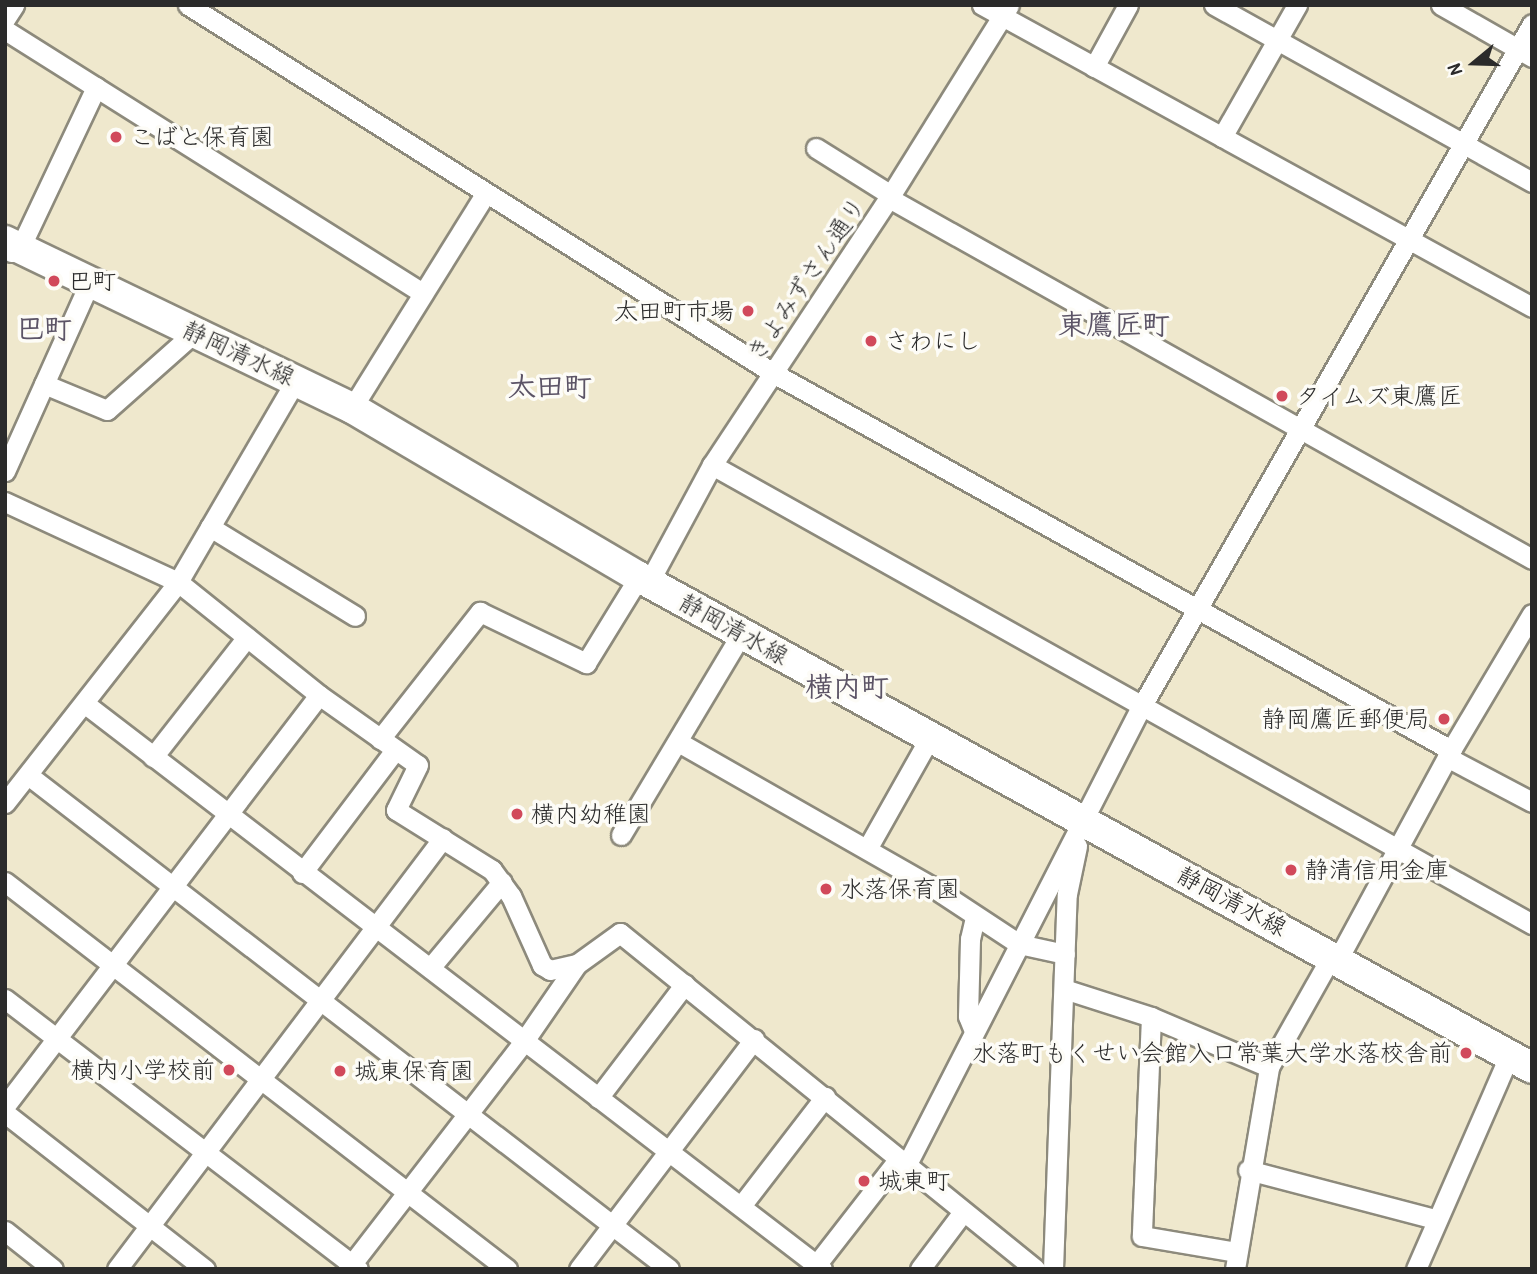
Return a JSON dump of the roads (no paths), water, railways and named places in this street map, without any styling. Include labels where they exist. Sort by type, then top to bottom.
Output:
[{"type":"main road","name":"静岡清水線","points":[[10,248],[91,280],[352,408],[644,579],[1082,821],[1335,957],[1520,1062]]},
{"type":"street","points":[[5,19],[14,5]]},
{"type":"street","points":[[188,5],[773,373],[1532,802]]},
{"type":"street","points":[[982,5],[1006,11],[1094,67],[1222,136],[1404,240],[1532,307]]},
{"type":"street","points":[[1094,67],[1128,5]]},
{"type":"street","points":[[1214,5],[1532,183]]},
{"type":"street","points":[[1222,136],[1297,5]]},
{"type":"street","points":[[1441,5],[1525,53]]},
{"type":"street","name":"きよみずさん通り","points":[[388,745],[480,612],[586,663],[644,579],[712,465],[890,197],[1006,11]]},
{"type":"street","points":[[84,703],[817,1267],[901,1165],[974,1031],[1140,709],[1404,240],[1463,144],[1525,53],[1532,24]]},
{"type":"street","points":[[5,30],[423,293]]},
{"type":"street","points":[[10,248],[96,87]]},
{"type":"street","points":[[816,148],[890,197],[1532,559]]},
{"type":"street","points":[[352,408],[486,193]]},
{"type":"street","points":[[5,471],[91,280]]},
{"type":"street","points":[[44,384],[107,410],[195,332]]},
{"type":"street","points":[[5,803],[178,582],[296,380]]},
{"type":"street","points":[[712,465],[1140,709],[1532,925]]},
{"type":"street","points":[[5,502],[178,582],[319,695],[418,765],[396,810],[492,870],[502,882],[542,965],[550,970],[577,964]]},
{"type":"street","points":[[210,527],[355,616]]},
{"type":"street","points":[[1151,1017],[1142,1236],[1236,1260],[1248,1170],[1269,1067],[1399,851],[1449,753],[1532,614]]},
{"type":"street","points":[[621,835],[680,743],[742,633]]},
{"type":"street","points":[[153,757],[247,637]]},
{"type":"street","points":[[5,1106],[319,695]]},
{"type":"street","points":[[867,849],[930,737]]},
{"type":"street","points":[[680,743],[931,886],[975,918],[1019,944],[1065,954]]},
{"type":"street","points":[[302,873],[388,745]]},
{"type":"street","points":[[28,775],[669,1269]]},
{"type":"street","points":[[1053,1269],[1067,894],[1082,821]]},
{"type":"street","points":[[117,1269],[443,838]]},
{"type":"street","points":[[5,882],[507,1269]]},
{"type":"street","points":[[430,968],[502,882]]},
{"type":"street","points":[[974,1031],[968,1016],[970,939],[975,918]]},
{"type":"street","points":[[5,999],[353,1267],[406,1193],[524,1041],[577,964],[620,933],[825,1097],[901,1165],[1035,1269]]},
{"type":"street","points":[[598,1098],[685,984]]},
{"type":"street","points":[[1064,989],[1151,1017],[1269,1067]]},
{"type":"street","points":[[579,1269],[754,1039]]},
{"type":"street","points":[[1416,1269],[1435,1219],[1520,1062]]},
{"type":"street","points":[[741,1206],[825,1097]]},
{"type":"street","points":[[5,1112],[205,1269]]},
{"type":"street","points":[[1248,1170],[1435,1219]]},
{"type":"street","points":[[920,1269],[963,1212]]},
{"type":"street","points":[[5,1231],[53,1269]]},
{"type":"place","name":"こばと保育園","points":[[116,137]]},
{"type":"place","name":"巴町","points":[[54,281]]},
{"type":"place","name":"太田町市場","points":[[748,311]]},
{"type":"place","name":"さわにし","points":[[871,341]]},
{"type":"place","name":"タイムズ東鷹匠","points":[[1282,396]]},
{"type":"place","name":"静岡鷹匠郵便局","points":[[1444,719]]},
{"type":"place","name":"横内幼稚園","points":[[517,814]]},
{"type":"place","name":"静清信用金庫","points":[[1291,870]]},
{"type":"place","name":"水落保育園","points":[[826,889]]},
{"type":"place","name":"水落町もくせい会館入口常葉大学水落校舎前","points":[[1466,1053]]},
{"type":"place","name":"横内小学校前","points":[[229,1070]]},
{"type":"place","name":"城東保育園","points":[[340,1071]]},
{"type":"place","name":"城東町","points":[[864,1181]]},
{"type":"district","name":"東鷹匠町","points":[[1114,324]]},
{"type":"district","name":"巴町","points":[[44,328]]},
{"type":"district","name":"太田町","points":[[550,386]]},
{"type":"district","name":"横内町","points":[[847,686]]}]
